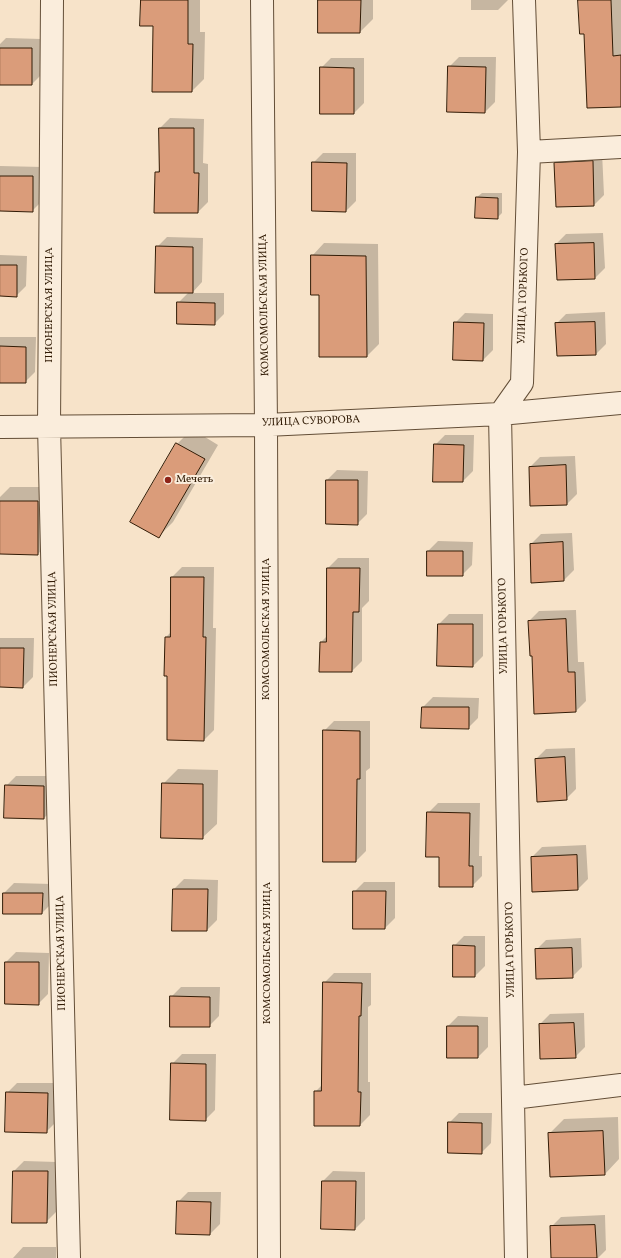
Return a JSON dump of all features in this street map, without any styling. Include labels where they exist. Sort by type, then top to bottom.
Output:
[{"type":"street","name":"ПИОНЕРСКАЯ УЛИЦА","points":[[52,0],[49,426],[69,1258]]},
{"type":"street","name":"КОМСОМОЛЬСКАЯ УЛИЦА","points":[[262,0],[266,425],[269,1258]]},
{"type":"street","name":"УЛИЦА ГОРЬКОГО","points":[[516,1258],[500,414],[522,383],[529,152],[524,0]]},
{"type":"street","points":[[529,152],[621,147]]},
{"type":"street","name":"УЛИЦА СУВОРОВА","points":[[0,427],[266,425],[500,414],[621,403]]},
{"type":"street","points":[[513,1098],[621,1085]]},
{"type":"building","points":[[141,0],[188,0],[188,44],[193,44],[192,92],[152,92],[153,26],[140,26]]},
{"type":"building","points":[[318,0],[361,0],[360,33],[318,33]]},
{"type":"building","points":[[578,0],[611,0],[613,56],[621,55],[621,107],[587,108],[584,34],[580,34]]},
{"type":"building","points":[[0,48],[32,48],[32,85],[0,85]]},
{"type":"building","points":[[448,66],[486,67],[485,113],[447,112]]},
{"type":"building","points":[[320,67],[354,68],[354,114],[320,114]]},
{"type":"building","points":[[159,128],[194,128],[194,173],[199,173],[198,213],[154,213],[155,172],[159,172]]},
{"type":"building","points":[[593,161],[594,206],[556,207],[554,163]]},
{"type":"building","points":[[312,162],[347,163],[346,212],[312,211]]},
{"type":"building","points":[[0,176],[33,176],[33,212],[0,211]]},
{"type":"building","points":[[476,197],[498,198],[498,219],[475,218]]},
{"type":"building","points":[[594,243],[595,279],[557,280],[555,244]]},
{"type":"building","points":[[156,246],[193,247],[193,293],[155,293]]},
{"type":"building","points":[[311,255],[366,256],[367,357],[319,357],[319,295],[311,295]]},
{"type":"building","points":[[0,265],[17,265],[17,297],[0,296]]},
{"type":"building","points":[[177,302],[215,303],[215,325],[177,324]]},
{"type":"building","points":[[454,322],[484,323],[483,361],[453,360]]},
{"type":"building","points":[[595,322],[596,355],[557,356],[555,323]]},
{"type":"building","points":[[0,346],[26,347],[26,383],[0,383]]},
{"type":"building","points":[[176,443],[205,459],[159,538],[130,522]]},
{"type":"building","points":[[434,444],[464,445],[463,482],[433,482]]},
{"type":"building","points":[[566,465],[567,505],[530,506],[529,467]]},
{"type":"building","points":[[326,480],[358,480],[358,525],[326,524]]},
{"type":"building","points":[[0,501],[38,501],[38,555],[0,554]]},
{"type":"building","points":[[563,542],[564,581],[531,583],[530,544]]},
{"type":"building","points":[[427,551],[463,551],[463,576],[427,576]]},
{"type":"building","points":[[327,568],[360,568],[359,612],[353,612],[352,672],[319,672],[320,642],[326,642]]},
{"type":"building","points":[[171,577],[204,577],[203,637],[206,637],[204,741],[167,740],[167,676],[164,676],[165,637],[170,637]]},
{"type":"building","points":[[566,619],[568,672],[575,672],[576,712],[534,714],[532,656],[530,656],[528,621]]},
{"type":"building","points":[[438,624],[473,624],[473,667],[437,666]]},
{"type":"building","points":[[0,648],[24,648],[23,688],[0,687]]},
{"type":"building","points":[[422,707],[469,707],[469,729],[421,728]]},
{"type":"building","points":[[323,730],[360,731],[360,779],[357,779],[356,862],[323,862]]},
{"type":"building","points":[[565,757],[567,800],[537,802],[535,759]]},
{"type":"building","points":[[162,783],[203,784],[203,839],[161,838]]},
{"type":"building","points":[[5,785],[44,786],[44,819],[4,818]]},
{"type":"building","points":[[427,812],[470,813],[469,866],[473,866],[473,887],[439,887],[439,857],[426,857]]},
{"type":"building","points":[[577,855],[578,890],[532,892],[531,857]]},
{"type":"building","points":[[173,889],[208,889],[207,931],[172,931]]},
{"type":"building","points":[[353,891],[386,891],[385,929],[353,929]]},
{"type":"building","points":[[3,893],[43,893],[42,914],[3,914]]},
{"type":"building","points":[[453,945],[475,946],[475,977],[453,977]]},
{"type":"building","points":[[572,948],[573,978],[536,979],[535,949]]},
{"type":"building","points":[[5,962],[39,962],[39,1005],[5,1004]]},
{"type":"building","points":[[323,982],[362,983],[361,1016],[359,1016],[358,1092],[361,1092],[360,1126],[314,1126],[314,1091],[321,1091]]},
{"type":"building","points":[[170,996],[210,997],[210,1027],[170,1027]]},
{"type":"building","points":[[574,1023],[576,1058],[540,1059],[539,1024]]},
{"type":"building","points":[[447,1026],[478,1026],[478,1058],[447,1058]]},
{"type":"building","points":[[171,1063],[206,1064],[206,1121],[170,1120]]},
{"type":"building","points":[[6,1092],[48,1093],[47,1133],[5,1132]]},
{"type":"building","points":[[448,1122],[482,1123],[482,1154],[448,1153]]},
{"type":"building","points":[[603,1131],[605,1175],[550,1177],[548,1133]]},
{"type":"building","points":[[13,1171],[48,1171],[47,1223],[12,1223]]},
{"type":"building","points":[[322,1181],[356,1181],[355,1230],[321,1229]]},
{"type":"building","points":[[177,1201],[211,1202],[210,1235],[176,1234]]},
{"type":"building","points":[[595,1225],[597,1258],[551,1258],[550,1226]]},
{"type":"place","name":"Мечеть","points":[[168,480]]}]
